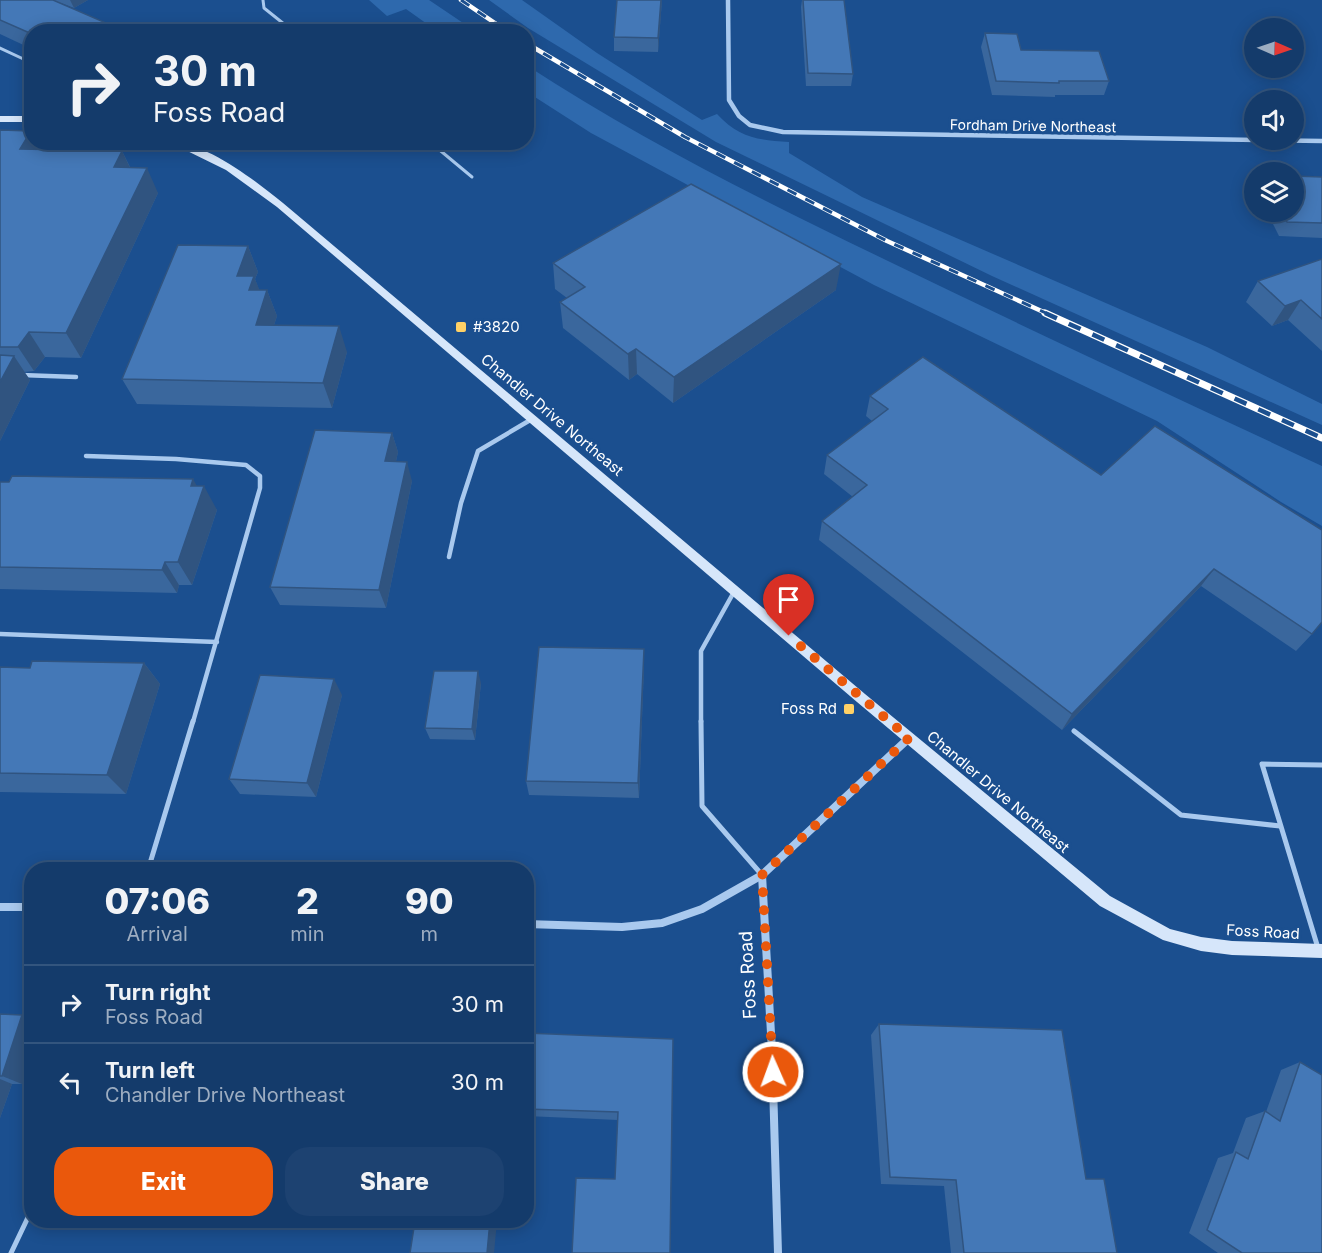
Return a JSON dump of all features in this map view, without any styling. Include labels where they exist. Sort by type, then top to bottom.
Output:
[{"type":"street","name":"Fordham Drive Northeast","points":[[728,0],[729,100],[744,123],[783,132],[1322,141]]},
{"type":"street","points":[[0,119],[24,120]]},
{"type":"street","name":"Chandler Drive Northeast","points":[[192,150],[213,159],[251,182],[1105,901],[1168,935]]},
{"type":"street","points":[[534,924],[622,927],[662,923],[702,909],[762,875],[909,738]]},
{"type":"street","name":"Foss Road","points":[[762,875],[772,1050],[778,1253]]},
{"type":"street","points":[[0,907],[24,907]]},
{"type":"street","name":"Foss Road","points":[[1168,935],[1201,944],[1232,948],[1321,951]]},
{"type":"lane","points":[[263,0],[264,8],[284,24]]},
{"type":"lane","points":[[0,48],[24,59]]},
{"type":"lane","points":[[440,150],[472,177]]},
{"type":"lane","points":[[11,375],[76,376]]},
{"type":"lane","points":[[449,557],[461,503],[478,451],[532,419]]},
{"type":"lane","points":[[86,456],[177,459],[246,465],[260,476],[260,488],[217,642],[149,862]]},
{"type":"lane","points":[[735,590],[701,651],[702,806],[762,875]]},
{"type":"lane","points":[[0,634],[217,642]]},
{"type":"lane","points":[[1074,732],[1181,815],[1280,826]]},
{"type":"lane","points":[[1321,951],[1262,764],[1322,765]]},
{"type":"lane","points":[[11,1253],[24,1226]]},
{"type":"shaded area","points":[[369,0],[429,0],[465,24],[427,24],[406,9],[387,16]]},
{"type":"shaded area","points":[[489,0],[522,0],[597,53],[702,120],[717,114],[741,133],[768,140],[789,142],[789,153],[862,197],[1207,347],[1322,404],[1322,425],[992,276],[716,142],[534,32],[534,24],[522,24]]},
{"type":"shaded area","points":[[534,70],[659,145],[750,193],[996,313],[1322,466],[1322,526],[1157,421],[874,285],[591,133],[534,96]]},
{"type":"building","points":[[0,0],[53,0],[108,24],[24,24],[24,30],[0,20]]},
{"type":"building","points":[[617,0],[661,0],[658,38],[614,37]]},
{"type":"building","points":[[803,0],[844,0],[853,74],[808,73]]},
{"type":"building","points":[[985,33],[1017,34],[1021,50],[1099,51],[1109,81],[1059,81],[1059,83],[996,81]]},
{"type":"building","points":[[0,130],[24,131],[24,142],[20,149],[122,151],[114,167],[147,168],[66,333],[29,332],[18,347],[0,347]]},
{"type":"building","points":[[1304,176],[1322,177],[1322,223],[1287,222],[1304,222]]},
{"type":"building","points":[[691,184],[841,264],[674,377],[636,349],[628,354],[560,302],[585,287],[553,263]]},
{"type":"building","points":[[178,245],[248,246],[237,276],[254,276],[249,290],[267,290],[256,325],[339,326],[323,383],[122,379]]},
{"type":"building","points":[[1322,259],[1322,319],[1301,300],[1285,306],[1258,281]]},
{"type":"building","points":[[0,355],[14,356],[0,382]]},
{"type":"building","points":[[923,357],[1101,475],[1155,426],[1322,530],[1322,622],[1312,634],[1214,569],[1072,714],[822,521],[867,485],[827,455],[888,409],[870,396]]},
{"type":"building","points":[[315,430],[392,433],[385,461],[407,462],[379,590],[270,587]]},
{"type":"building","points":[[12,476],[193,479],[191,486],[204,486],[178,562],[165,562],[162,570],[0,567],[0,482],[9,482]]},
{"type":"building","points":[[539,647],[644,649],[638,783],[526,781]]},
{"type":"building","points":[[32,661],[144,663],[107,775],[0,773],[0,667],[30,668]]},
{"type":"building","points":[[434,671],[478,671],[472,729],[425,728]]},
{"type":"building","points":[[260,675],[334,679],[307,783],[229,779]]},
{"type":"building","points":[[0,1014],[22,1015],[2,1076],[0,1076]]},
{"type":"building","points":[[879,1024],[1062,1030],[1086,1179],[1104,1179],[1117,1253],[964,1253],[956,1180],[890,1177]]},
{"type":"building","points":[[534,1033],[673,1039],[670,1253],[572,1253],[576,1178],[615,1179],[618,1112],[534,1109]]},
{"type":"building","points":[[1300,1062],[1322,1075],[1322,1253],[1242,1253],[1207,1230],[1236,1152],[1248,1159],[1265,1111],[1280,1121]]},
{"type":"building","points":[[414,1228],[489,1228],[487,1253],[410,1253]]},
{"type":"railway","points":[[461,0],[496,24]]},
{"type":"railway","points":[[534,48],[685,137],[887,241],[1048,314]]},
{"type":"railway","points":[[1045,313],[1322,438]]},
{"type":"place","name":"#3820","points":[[461,327]]},
{"type":"place","name":"Foss Rd","points":[[849,709]]},
{"type":"route","points":[[773,1072],[762,875],[909,738],[789,636]]}]
